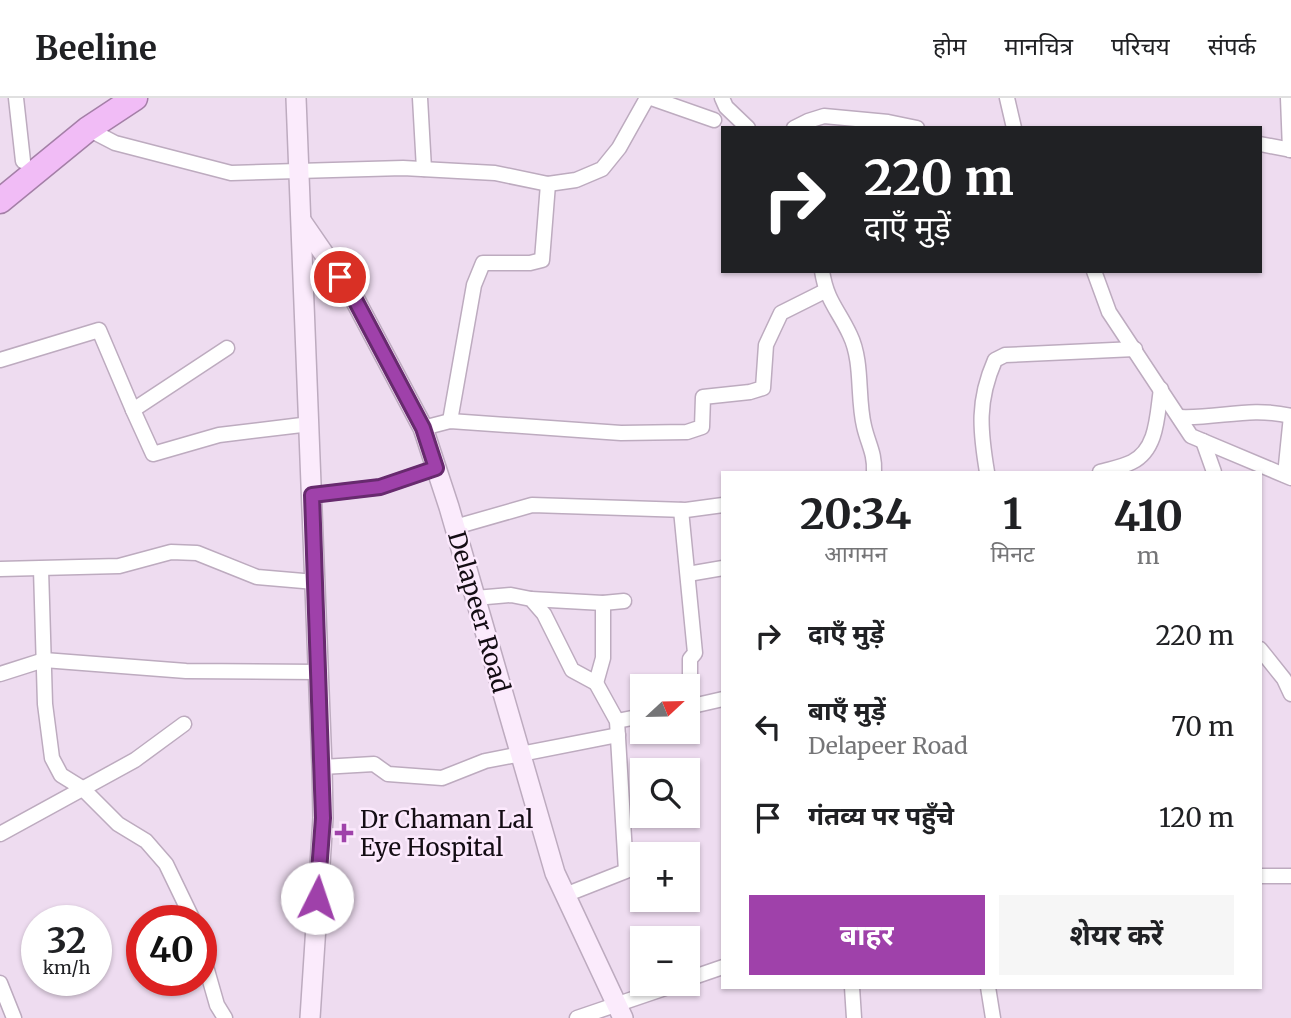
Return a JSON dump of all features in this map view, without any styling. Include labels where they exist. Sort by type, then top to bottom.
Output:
[{"type":"highway","points":[[0,183],[23,161],[62,132],[116,98]]},
{"type":"highway","points":[[0,201],[89,130],[135,98]]},
{"type":"street","points":[[16,98],[23,161]]},
{"type":"street","points":[[296,98],[323,818],[310,1018]]},
{"type":"street","points":[[420,98],[424,169]]},
{"type":"street","points":[[89,130],[116,143],[232,173],[403,168],[495,173],[548,184],[576,180],[602,169],[620,148],[649,98],[715,120]]},
{"type":"street","points":[[722,98],[726,107],[746,126]]},
{"type":"street","points":[[1007,98],[1014,126]]},
{"type":"street","points":[[1262,144],[1291,150],[1288,98]]},
{"type":"street","points":[[798,126],[824,117],[907,126]]},
{"type":"street","points":[[450,421],[474,285],[483,263],[530,263],[542,260],[548,184]]},
{"type":"street","name":"Delapeer Road","points":[[302,221],[353,296],[423,428],[455,527],[555,873],[620,1012]]},
{"type":"street","points":[[822,273],[825,290],[851,336],[858,367],[864,425],[874,456],[874,471]]},
{"type":"street","points":[[1095,273],[1109,312],[1191,436],[1288,477],[1291,416],[1271,411],[1243,411],[1179,417]]},
{"type":"street","points":[[423,428],[450,421],[621,433],[687,432],[702,427],[703,397],[763,388],[766,345],[781,313],[825,290]]},
{"type":"street","points":[[0,360],[99,330],[153,454],[219,435],[310,424]]},
{"type":"street","points":[[133,411],[227,348]]},
{"type":"street","points":[[987,471],[980,428],[986,380],[995,360],[1005,355],[1135,349]]},
{"type":"street","points":[[1103,471],[1132,462],[1146,452],[1153,438],[1161,389]]},
{"type":"street","points":[[1203,441],[1214,471]]},
{"type":"street","points":[[312,495],[380,487],[436,468]]},
{"type":"street","points":[[455,527],[532,505],[681,510],[721,505]]},
{"type":"street","points":[[681,510],[695,653],[691,659],[690,674]]},
{"type":"street","points":[[0,569],[119,566],[171,552],[197,553],[257,577],[315,582]]},
{"type":"street","points":[[688,574],[721,568]]},
{"type":"street","points":[[41,569],[45,704],[52,758],[61,775],[82,788],[118,824],[146,841],[166,864],[186,905]]},
{"type":"street","points":[[475,598],[511,594],[531,599],[603,603],[624,601]]},
{"type":"street","points":[[531,599],[544,614],[572,670],[596,683],[617,728],[626,871],[565,895]]},
{"type":"street","points":[[596,683],[603,658],[603,603]]},
{"type":"street","points":[[1262,652],[1284,679],[1291,694]]},
{"type":"street","points":[[0,674],[44,660],[186,671],[319,672]]},
{"type":"street","points":[[700,704],[721,699]]},
{"type":"street","points":[[322,767],[374,764],[388,774],[442,778],[485,761],[617,728],[630,722]]},
{"type":"street","points":[[0,834],[135,760],[184,723]]},
{"type":"street","points":[[1262,876],[1291,876]]},
{"type":"street","points":[[700,975],[721,968]]},
{"type":"street","points":[[0,983],[14,1018]]},
{"type":"street","points":[[852,989],[854,1018]]},
{"type":"street","points":[[988,989],[993,1018]]},
{"type":"street","points":[[214,996],[225,1018]]},
{"type":"street","points":[[577,1018],[620,1012],[653,996]]},
{"type":"place","name":"Dr Chaman Lal Eye Hospital","points":[[344,833]]},
{"type":"route","points":[[317,898],[323,818],[312,495],[380,487],[436,468],[423,428],[353,296],[340,277]]}]
